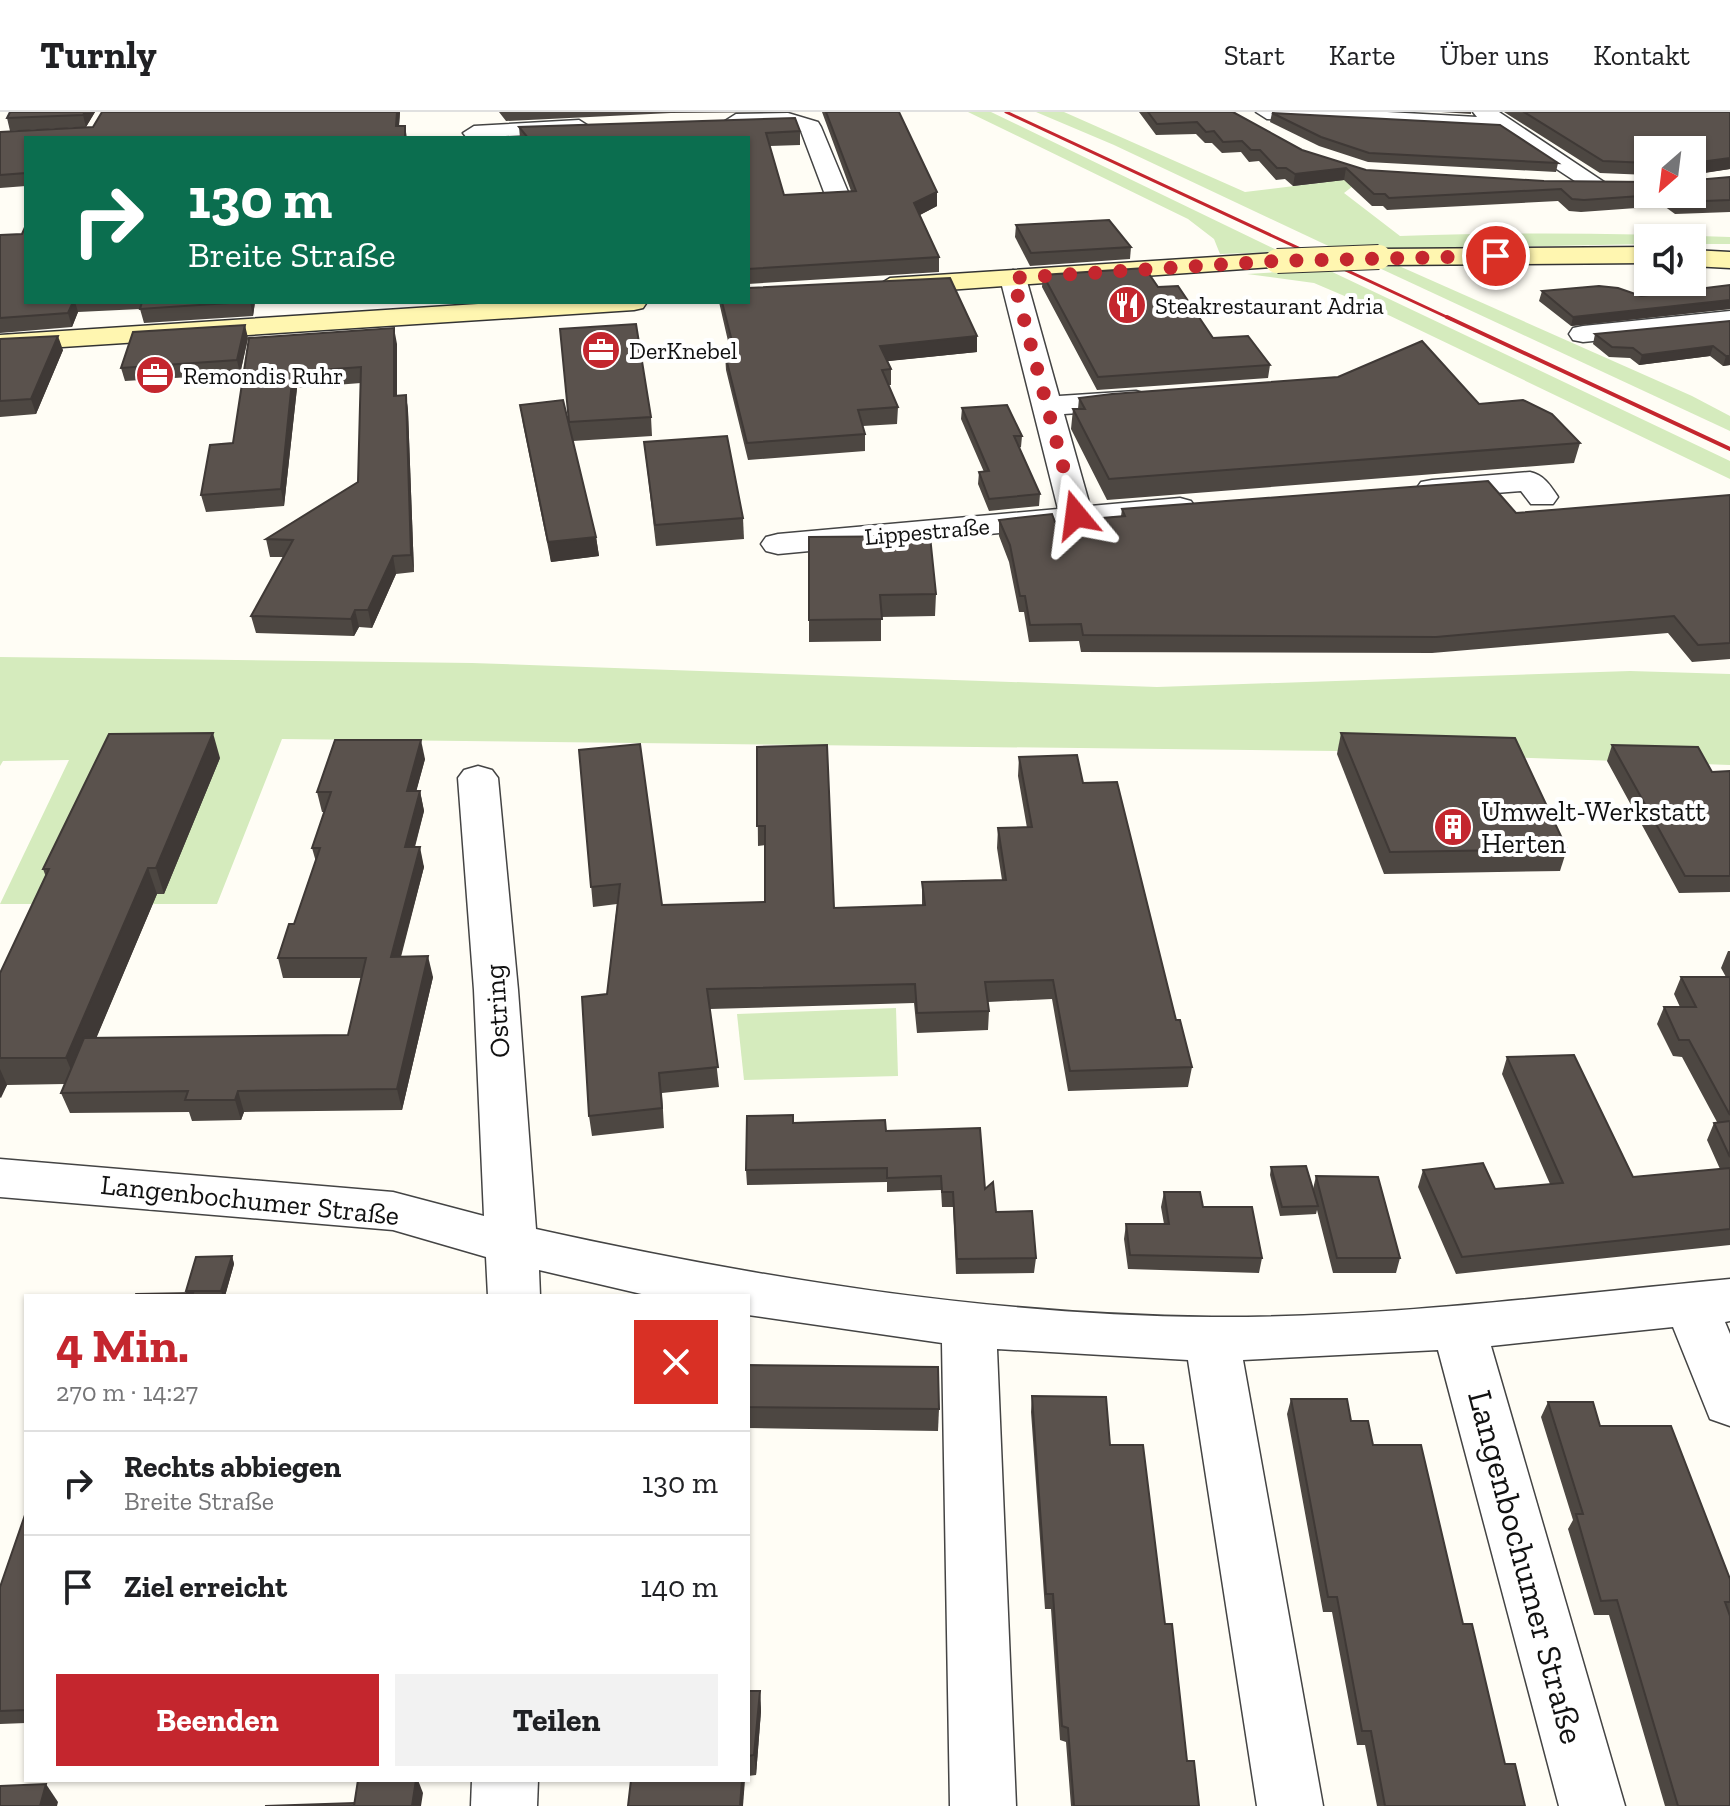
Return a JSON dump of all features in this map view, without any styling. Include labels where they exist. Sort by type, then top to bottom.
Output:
[{"type":"street","points":[[463,112],[474,136],[603,126]]},
{"type":"street","points":[[1484,112],[1595,184]]},
{"type":"street","points":[[1258,118],[1504,125]]},
{"type":"street","points":[[1258,118],[1270,136]]},
{"type":"street","points":[[713,122],[802,122],[810,127],[836,192]]},
{"type":"street","points":[[1555,183],[1622,184]]},
{"type":"street","points":[[857,288],[1277,261],[1379,257],[1634,256]]},
{"type":"street","points":[[1706,256],[1730,257]]},
{"type":"street","points":[[1013,278],[1076,515]]},
{"type":"street","points":[[0,343],[454,308],[574,304]]},
{"type":"street","points":[[1583,334],[1730,319]]},
{"type":"street","points":[[1047,406],[1158,398]]},
{"type":"street","points":[[1405,491],[1530,481],[1542,497]]},
{"type":"street","name":"Lippestraße","points":[[778,544],[1076,515],[1217,505]]},
{"type":"street","name":"Ostring","points":[[478,778],[514,1294]]},
{"type":"street","name":"Langenbochumer Straße","points":[[0,1178],[393,1211],[511,1244],[703,1287],[969,1325],[1117,1337],[1212,1339],[1459,1327],[1710,1302],[1730,1402]]},
{"type":"street","points":[[649,1294],[703,1287]]},
{"type":"street","points":[[969,1325],[983,1806]]},
{"type":"street","name":"Langenbochumer Straße","points":[[1459,1327],[1592,1806]]},
{"type":"street","points":[[1212,1339],[1290,1806]]},
{"type":"street","points":[[504,1806],[505,1782]]},
{"type":"green space","points":[[968,112],[991,112],[1281,252],[1220,254],[1214,239],[1188,219]]},
{"type":"green space","points":[[1036,112],[1064,112],[1245,192],[1362,179],[1344,193],[1400,236],[1634,235],[1634,244],[1337,250],[1114,145]]},
{"type":"green space","points":[[1706,236],[1730,237],[1730,244],[1706,244]]},
{"type":"green space","points":[[1399,266],[1692,396],[1730,416],[1730,431],[1377,267]]},
{"type":"green space","points":[[1326,269],[1730,461],[1730,479],[1382,312],[1314,283],[1247,274]]},
{"type":"green space","points":[[0,657],[472,663],[1157,687],[1630,671],[1730,674],[1730,765],[1335,751],[282,739],[217,904],[0,904],[69,760],[3,761],[0,766]]},
{"type":"green space","points":[[896,1008],[898,1076],[744,1080],[737,1014]]},
{"type":"building","points":[[10,112],[85,112],[83,115],[7,118]]},
{"type":"building","points":[[102,112],[397,112],[396,126],[405,126],[405,136],[24,136],[24,173],[0,175],[0,132],[93,127]]},
{"type":"building","points":[[826,112],[899,112],[937,192],[914,203],[939,257],[750,269],[750,136],[526,136],[519,127],[795,118],[800,131],[766,133],[784,195],[856,191]]},
{"type":"building","points":[[1148,112],[1233,112],[1302,150],[1366,170],[1544,181],[1634,182],[1634,196],[1572,199],[1561,189],[1389,198],[1385,194],[1374,194],[1346,168],[1295,174],[1286,168],[1277,168],[1260,150],[1251,150],[1242,141],[1223,142],[1214,131],[1206,132],[1197,122],[1157,124]]},
{"type":"building","points":[[1524,112],[1730,112],[1730,158],[1706,161],[1706,136],[1634,136],[1634,162],[1603,161]]},
{"type":"building","points":[[1272,113],[1500,125],[1558,163],[1369,153],[1321,137]]},
{"type":"building","points":[[1730,177],[1730,200],[1706,201],[1706,179]]},
{"type":"building","points":[[1109,220],[1131,247],[1031,253],[1016,225]]},
{"type":"building","points":[[24,230],[24,304],[72,304],[68,313],[0,318],[0,235],[22,234]]},
{"type":"building","points":[[1145,268],[1158,287],[1178,286],[1213,338],[1248,336],[1270,365],[1098,377],[1043,275]]},
{"type":"building","points":[[950,278],[977,336],[880,346],[891,369],[882,370],[898,407],[858,410],[865,434],[747,443],[725,354],[735,353],[723,304],[750,304],[750,288]]},
{"type":"building","points":[[1730,285],[1730,300],[1573,317],[1542,291],[1599,286],[1618,288],[1634,296],[1706,296],[1706,288]]},
{"type":"building","points":[[141,304],[214,304],[140,309]]},
{"type":"building","points":[[1730,321],[1730,356],[1713,346],[1642,355],[1633,348],[1612,347],[1595,334]]},
{"type":"building","points":[[636,324],[651,417],[569,422],[560,329]]},
{"type":"building","points":[[245,325],[237,360],[121,368],[133,332]]},
{"type":"building","points":[[394,328],[394,396],[406,395],[411,555],[393,556],[368,610],[355,610],[351,619],[251,616],[293,540],[266,539],[358,482],[361,367],[293,372],[281,489],[201,495],[210,445],[233,443],[249,338]]},
{"type":"building","points":[[58,336],[31,399],[0,401],[0,339]]},
{"type":"building","points":[[1422,341],[1479,404],[1523,400],[1552,414],[1580,443],[1109,479],[1073,409],[1085,409],[1079,398],[1112,394],[1338,377]]},
{"type":"building","points":[[563,400],[596,537],[548,542],[520,405]]},
{"type":"building","points":[[1007,405],[1022,436],[1014,436],[1040,494],[989,499],[979,472],[989,471],[962,408]]},
{"type":"building","points":[[727,436],[743,518],[655,525],[644,442]]},
{"type":"building","points":[[1488,481],[1516,513],[1730,495],[1730,643],[1698,645],[1674,616],[1436,637],[1083,635],[1081,624],[1030,625],[1025,596],[1020,596],[1010,545],[999,520],[1052,514],[1055,522],[1125,516],[1122,509]]},
{"type":"building","points":[[930,536],[936,594],[880,595],[882,619],[809,620],[809,537]]},
{"type":"building","points":[[213,733],[156,868],[148,868],[66,1058],[0,1058],[0,973],[49,869],[43,869],[109,734]]},
{"type":"building","points":[[1341,733],[1515,738],[1567,849],[1390,852]]},
{"type":"building","points":[[335,740],[421,740],[407,791],[420,791],[405,847],[420,847],[391,957],[428,956],[397,1089],[238,1091],[235,1100],[185,1100],[188,1091],[61,1093],[84,1038],[348,1035],[366,958],[278,958],[289,924],[294,924],[320,848],[312,848],[331,792],[317,792]]},
{"type":"building","points":[[640,744],[662,905],[765,902],[765,826],[757,826],[757,747],[827,745],[834,908],[925,905],[922,882],[1006,880],[998,828],[1032,827],[1019,757],[1077,755],[1083,783],[1117,782],[1176,1020],[1180,1020],[1192,1067],[1070,1071],[1053,980],[985,982],[989,1011],[917,1013],[915,984],[707,989],[718,1067],[659,1073],[662,1108],[589,1116],[582,997],[607,994],[620,884],[591,887],[579,750]]},
{"type":"building","points":[[1612,745],[1698,747],[1712,772],[1730,771],[1730,876],[1685,876]]},
{"type":"building","points":[[1681,977],[1730,977],[1730,1115],[1689,1040],[1679,1040],[1664,1007],[1696,1007]]},
{"type":"building","points":[[1574,1055],[1633,1177],[1730,1168],[1730,1229],[1462,1257],[1423,1170],[1483,1163],[1495,1189],[1563,1183],[1507,1057]]},
{"type":"building","points":[[793,1115],[793,1123],[885,1120],[886,1131],[980,1128],[985,1189],[993,1182],[996,1212],[1032,1211],[1036,1258],[957,1259],[953,1192],[942,1192],[941,1176],[887,1178],[887,1168],[746,1170],[747,1116]]},
{"type":"building","points":[[1730,1121],[1730,1157],[1714,1123]]},
{"type":"building","points":[[1306,1166],[1318,1206],[1282,1207],[1271,1167]]},
{"type":"building","points":[[1316,1176],[1378,1177],[1400,1258],[1337,1258]]},
{"type":"building","points":[[1164,1192],[1200,1192],[1203,1207],[1252,1207],[1262,1258],[1130,1255],[1126,1224],[1169,1224]]},
{"type":"building","points":[[232,1256],[221,1291],[186,1291],[196,1257]]},
{"type":"building","points":[[750,1365],[938,1367],[939,1409],[750,1407]]},
{"type":"building","points":[[1032,1396],[1106,1397],[1110,1445],[1143,1445],[1165,1624],[1172,1624],[1187,1761],[1194,1761],[1199,1806],[1074,1806],[1068,1728],[1062,1726],[1053,1594],[1046,1594]]},
{"type":"building","points":[[1291,1399],[1347,1399],[1351,1421],[1368,1421],[1373,1445],[1421,1445],[1463,1624],[1472,1624],[1505,1764],[1515,1764],[1525,1806],[1385,1806],[1371,1731],[1362,1731],[1337,1597],[1328,1597]]},
{"type":"building","points":[[1548,1402],[1593,1402],[1600,1426],[1671,1426],[1730,1579],[1730,1602],[1725,1602],[1730,1616],[1730,1806],[1678,1806],[1617,1600],[1601,1601],[1576,1514],[1583,1514]]},
{"type":"building","points":[[24,1518],[24,1710],[0,1711],[0,1587]]},
{"type":"building","points":[[750,1691],[760,1691],[754,1755],[750,1756]]},
{"type":"building","points":[[358,1782],[416,1782],[412,1806],[354,1806]]},
{"type":"building","points":[[631,1782],[742,1782],[740,1806],[628,1806]]},
{"type":"building","points":[[46,1784],[40,1806],[0,1806],[0,1786]]},
{"type":"building","points":[[354,1803],[354,1806],[265,1806]]},
{"type":"railway","points":[[1006,112],[1451,319]]},
{"type":"railway","points":[[1447,317],[1730,449]]},
{"type":"place","name":"Steakrestaurant Adria","points":[[1127,305]]},
{"type":"place","name":"DerKnebel","points":[[601,350]]},
{"type":"place","name":"Remondis Ruhr","points":[[155,375]]},
{"type":"place","name":"Umwelt-Werkstatt Herten","points":[[1453,827]]},
{"type":"route","points":[[1076,515],[1013,278],[1277,261],[1496,256]]}]
